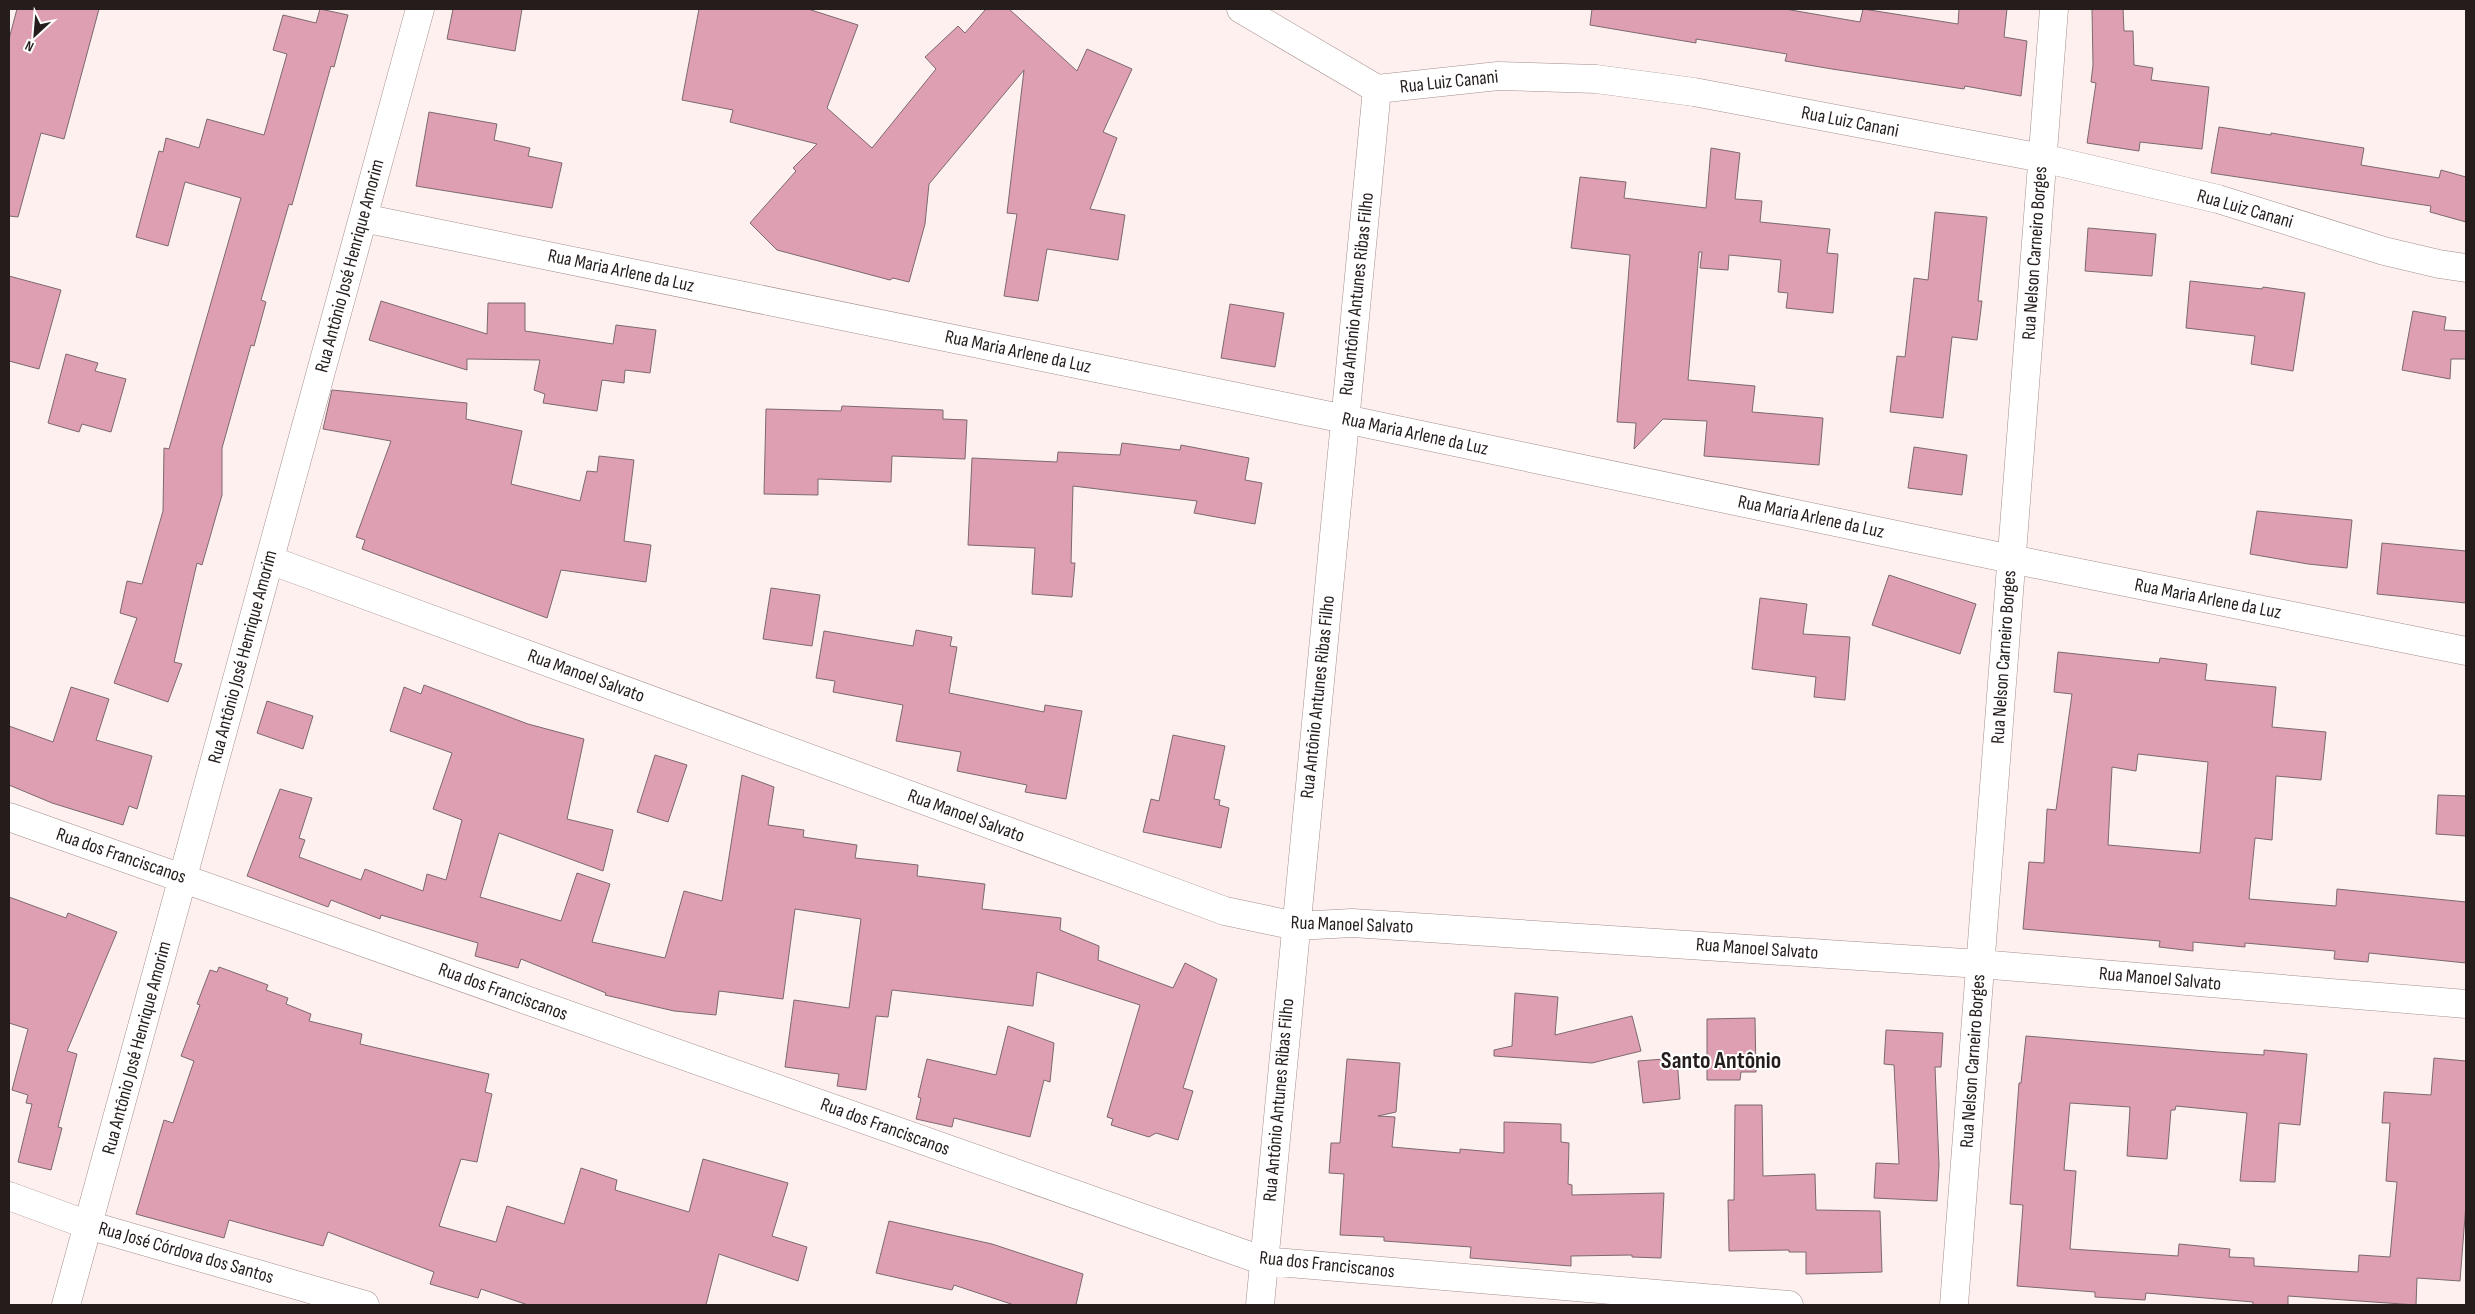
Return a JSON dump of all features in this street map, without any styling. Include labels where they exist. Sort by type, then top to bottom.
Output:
[{"type":"street","name":"Rua Antônio José Henrique Amorim","points":[[66,1305],[420,9]]},
{"type":"street","name":"Rua Luiz Canani","points":[[1241,9],[1377,89],[1498,76],[1596,79],[1694,92],[2042,158],[2218,199],[2384,251],[2439,264],[2466,268]]},
{"type":"street","name":"Rua Nelson Carneiro Borges","points":[[1954,1305],[2054,9]]},
{"type":"street","name":"Rua Antônio Antunes Ribas Filho","points":[[1260,1305],[1377,89]]},
{"type":"street","name":"Rua Maria Arlene da Luz","points":[[363,218],[1345,419],[2011,559],[2466,651]]},
{"type":"street","name":"Rua Manoel Salvato","points":[[270,560],[1225,911],[1296,926],[1352,923],[1980,964],[2466,1004]]},
{"type":"street","name":"Rua dos Franciscanos","points":[[9,817],[1264,1261],[1789,1305]]},
{"type":"street","name":"Rua José Córdova dos Santos","points":[[9,1196],[88,1225],[364,1305]]},
{"type":"building","points":[[17,9],[99,9],[64,139],[41,133],[18,217],[9,216],[9,39]]},
{"type":"building","points":[[320,9],[348,15],[334,67],[331,66],[292,205],[289,204],[261,300],[266,302],[254,346],[251,345],[222,448],[222,495],[202,565],[197,563],[174,662],[182,664],[168,702],[114,683],[137,618],[120,613],[127,581],[142,584],[163,511],[164,448],[169,449],[241,198],[185,182],[168,246],[136,237],[159,151],[163,152],[166,138],[199,148],[207,119],[264,135],[287,54],[273,50],[283,15],[316,23]]},
{"type":"building","points":[[453,9],[522,9],[515,51],[447,39]]},
{"type":"building","points":[[699,9],[808,9],[858,25],[827,108],[872,148],[936,69],[925,57],[958,26],[965,33],[986,9],[1009,9],[1077,71],[1087,49],[1132,69],[1103,132],[1117,138],[1090,209],[1125,215],[1118,260],[1047,249],[1038,301],[1004,296],[1017,214],[1007,213],[1024,70],[929,184],[925,224],[909,282],[893,278],[890,280],[777,250],[750,223],[796,171],[793,168],[817,144],[730,122],[733,110],[682,100]]},
{"type":"building","points":[[1592,9],[1785,9],[1860,22],[1863,9],[1958,24],[1959,9],[2007,9],[2004,37],[2027,41],[2021,96],[1965,86],[1964,89],[1832,69],[1785,61],[1787,54],[1696,39],[1696,43],[1590,25]]},
{"type":"building","points":[[2092,9],[2123,9],[2124,31],[2133,31],[2134,65],[2153,68],[2151,80],[2209,87],[2202,149],[2140,142],[2139,151],[2087,143],[2096,83],[2091,82],[2093,65]]},
{"type":"building","points":[[429,112],[497,124],[494,140],[530,148],[528,156],[562,163],[552,208],[416,186]]},
{"type":"building","points":[[2219,127],[2271,135],[2271,133],[2364,148],[2361,165],[2439,178],[2441,170],[2466,177],[2466,222],[2430,212],[2431,206],[2211,173]]},
{"type":"building","points":[[1711,148],[1740,153],[1735,199],[1762,201],[1760,222],[1830,229],[1827,253],[1838,254],[1833,313],[1786,308],[1788,293],[1778,292],[1781,260],[1729,255],[1728,270],[1700,268],[1702,252],[1699,252],[1688,380],[1755,386],[1752,412],[1823,418],[1819,465],[1704,456],[1707,421],[1663,419],[1634,449],[1636,423],[1617,422],[1630,255],[1571,248],[1580,177],[1626,182],[1624,198],[1706,208]]},
{"type":"building","points":[[1935,212],[1987,217],[1978,301],[1982,301],[1977,340],[1952,337],[1943,418],[1890,412],[1897,356],[1905,357],[1914,278],[1928,280]]},
{"type":"building","points":[[2088,228],[2156,234],[2152,276],[2085,271]]},
{"type":"building","points":[[9,276],[61,290],[39,369],[9,361]]},
{"type":"building","points":[[2190,281],[2262,289],[2263,287],[2305,293],[2293,371],[2251,364],[2255,336],[2186,328]]},
{"type":"building","points":[[381,301],[487,334],[488,303],[525,303],[525,331],[613,344],[616,325],[656,330],[650,373],[625,370],[624,383],[602,380],[597,411],[543,403],[545,394],[534,390],[540,360],[467,359],[467,370],[369,340]]},
{"type":"building","points":[[1230,304],[1284,313],[1275,367],[1221,358]]},
{"type":"building","points":[[2413,311],[2446,317],[2444,330],[2466,331],[2466,359],[2451,359],[2450,379],[2402,370]]},
{"type":"building","points":[[66,354],[98,363],[95,371],[126,379],[111,432],[82,424],[79,432],[48,423]]},
{"type":"building","points":[[332,390],[467,403],[466,419],[522,431],[511,484],[580,501],[587,471],[597,472],[599,456],[634,460],[624,541],[651,545],[646,582],[561,570],[547,618],[362,549],[365,540],[356,537],[391,441],[323,429]]},
{"type":"building","points":[[842,406],[943,410],[943,419],[967,420],[965,459],[892,456],[891,482],[818,479],[818,495],[764,494],[766,409],[841,411]]},
{"type":"building","points":[[1122,443],[1180,450],[1181,445],[1249,458],[1245,480],[1262,483],[1255,524],[1194,513],[1197,501],[1073,486],[1071,563],[1075,563],[1072,597],[1032,594],[1035,548],[968,545],[972,458],[1057,462],[1058,452],[1120,455]]},
{"type":"building","points":[[1914,447],[1967,455],[1962,495],[1908,488]]},
{"type":"building","points":[[2257,511],[2352,520],[2347,568],[2308,564],[2250,554]]},
{"type":"building","points":[[2382,543],[2466,551],[2466,603],[2377,594]]},
{"type":"building","points":[[1889,575],[1976,604],[1960,654],[1872,625]]},
{"type":"building","points":[[771,588],[820,595],[812,646],[763,639]]},
{"type":"building","points":[[1760,598],[1807,604],[1803,634],[1850,637],[1845,700],[1814,697],[1816,677],[1752,669]]},
{"type":"building","points":[[916,630],[952,637],[950,646],[957,647],[949,693],[1044,712],[1045,705],[1082,711],[1066,799],[1025,792],[1027,785],[957,771],[961,752],[896,741],[903,705],[833,692],[835,681],[816,678],[824,631],[913,646]]},
{"type":"building","points":[[2058,652],[2159,663],[2160,658],[2207,664],[2205,680],[2276,687],[2272,727],[2326,732],[2321,780],[2276,776],[2272,840],[2255,838],[2249,899],[2336,906],[2337,889],[2466,902],[2466,963],[2369,953],[2368,962],[2334,959],[2335,951],[2245,943],[2245,947],[2193,942],[2193,951],[2159,947],[2160,941],[2023,929],[2029,862],[2044,863],[2047,809],[2056,810],[2072,694],[2054,692]],"holes":[[[2138,754],[2208,762],[2200,853],[2108,845],[2112,767],[2136,771]]]},
{"type":"building","points":[[424,685],[528,724],[584,739],[567,819],[613,830],[603,871],[499,833],[480,897],[561,921],[577,873],[610,884],[592,942],[665,958],[684,891],[722,901],[742,775],[774,787],[768,825],[804,830],[803,837],[857,845],[855,858],[918,865],[917,876],[985,884],[982,909],[1061,918],[1060,930],[1099,946],[1098,960],[1173,988],[1185,963],[1217,979],[1183,1088],[1193,1091],[1178,1140],[1156,1133],[1149,1137],[1111,1125],[1113,1119],[1107,1117],[1140,1005],[1037,972],[1033,1006],[892,990],[888,1017],[876,1016],[866,1090],[837,1086],[839,1074],[785,1067],[794,1000],[849,1008],[861,919],[795,909],[783,999],[719,991],[716,1015],[674,1011],[605,995],[606,993],[521,959],[518,968],[475,956],[478,943],[381,915],[380,919],[331,900],[328,907],[247,876],[280,789],[312,798],[299,838],[305,840],[299,857],[361,880],[365,869],[423,891],[427,874],[446,880],[462,820],[433,809],[452,753],[390,731],[404,687],[421,694]]},
{"type":"building","points":[[71,687],[109,699],[96,740],[152,756],[137,809],[129,806],[123,825],[52,803],[9,785],[9,726],[53,742]]},
{"type":"building","points":[[267,701],[313,716],[303,749],[257,733]]},
{"type":"building","points":[[1173,735],[1225,746],[1214,799],[1220,800],[1219,805],[1229,808],[1221,848],[1143,832],[1151,799],[1159,801]]},
{"type":"building","points":[[655,755],[687,765],[668,822],[637,812]]},
{"type":"building","points":[[2438,795],[2466,796],[2466,836],[2436,834]]},
{"type":"building","points":[[9,897],[66,918],[68,913],[117,932],[67,1051],[77,1054],[58,1127],[62,1128],[51,1170],[18,1162],[32,1104],[26,1103],[28,1095],[12,1090],[28,1029],[9,1023]]},
{"type":"building","points":[[219,967],[268,985],[266,990],[288,998],[286,1004],[311,1014],[309,1021],[362,1034],[360,1044],[489,1074],[485,1092],[492,1094],[477,1162],[461,1159],[439,1226],[496,1242],[507,1206],[564,1224],[581,1168],[617,1180],[615,1190],[689,1212],[703,1159],[788,1183],[772,1236],[807,1247],[798,1281],[719,1254],[706,1305],[528,1305],[481,1289],[478,1298],[430,1284],[434,1272],[328,1232],[323,1246],[229,1220],[224,1238],[136,1214],[164,1120],[173,1123],[194,1061],[181,1056],[200,1005],[197,1004],[210,970],[217,972]]},
{"type":"building","points":[[1515,993],[1558,997],[1555,1035],[1632,1016],[1641,1051],[1592,1063],[1494,1056],[1494,1050],[1512,1046]]},
{"type":"building","points":[[1755,1018],[1756,1072],[1741,1072],[1740,1080],[1707,1080],[1707,1019]]},
{"type":"building","points":[[1008,1026],[1054,1043],[1050,1082],[1044,1080],[1030,1137],[954,1118],[952,1127],[916,1119],[921,1098],[918,1097],[927,1059],[996,1075]]},
{"type":"building","points":[[1886,1030],[1943,1033],[1941,1067],[1935,1067],[1939,1165],[1937,1201],[1874,1198],[1876,1163],[1899,1164],[1894,1065],[1884,1064]]},
{"type":"building","points":[[2026,1036],[2264,1055],[2264,1050],[2307,1054],[2300,1125],[2279,1123],[2275,1182],[2240,1181],[2247,1113],[2176,1106],[2175,1110],[2171,1110],[2167,1159],[2127,1156],[2130,1107],[2070,1103],[2064,1170],[2076,1171],[2070,1249],[2178,1256],[2179,1244],[2230,1249],[2229,1257],[2254,1258],[2254,1266],[2358,1272],[2359,1255],[2390,1257],[2397,1182],[2386,1181],[2390,1123],[2382,1123],[2384,1092],[2431,1095],[2434,1058],[2466,1061],[2466,1204],[2460,1281],[2417,1278],[2416,1305],[2288,1296],[2288,1305],[2253,1305],[2253,1302],[2146,1293],[2145,1300],[2095,1297],[2095,1292],[2017,1286],[2023,1205],[2010,1204],[2019,1083],[2021,1083]]},
{"type":"building","points":[[1677,1058],[1680,1099],[1643,1103],[1638,1061]]},
{"type":"building","points":[[1347,1059],[1400,1063],[1396,1112],[1378,1116],[1395,1117],[1392,1147],[1460,1153],[1460,1149],[1504,1153],[1504,1122],[1561,1124],[1561,1142],[1569,1143],[1568,1184],[1572,1185],[1572,1195],[1664,1193],[1661,1258],[1632,1257],[1632,1255],[1571,1256],[1571,1266],[1470,1258],[1471,1247],[1384,1241],[1384,1237],[1340,1235],[1344,1174],[1329,1173],[1331,1143],[1340,1143]]},
{"type":"building","points":[[1735,1105],[1762,1105],[1763,1176],[1815,1174],[1816,1210],[1880,1211],[1882,1272],[1806,1274],[1806,1252],[1789,1252],[1789,1250],[1729,1251],[1728,1200],[1734,1200]]},
{"type":"building","points":[[889,1221],[992,1244],[1083,1274],[1076,1305],[1014,1305],[954,1285],[952,1290],[876,1273]]},
{"type":"district","name":"Santo Antônio","points":[[1721,1060]]}]
